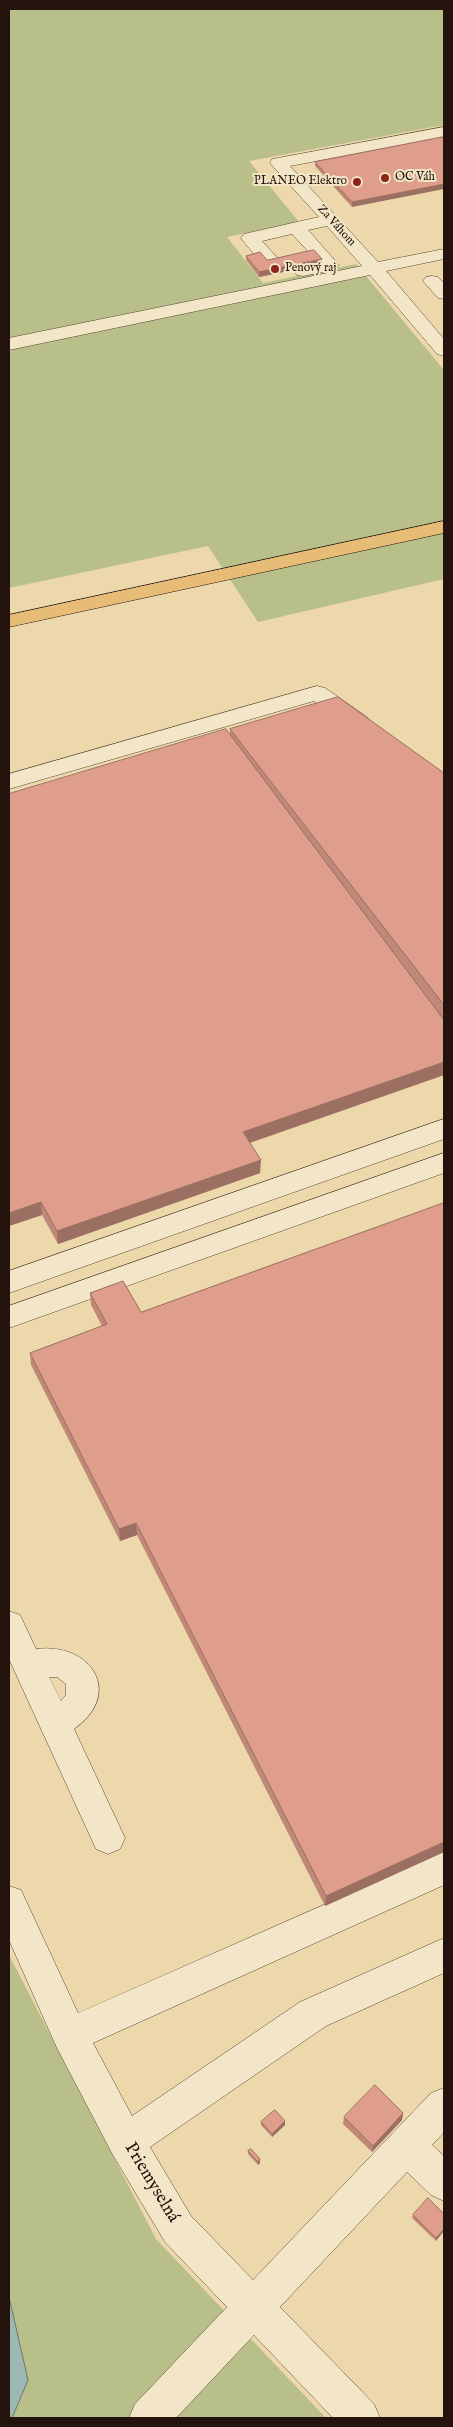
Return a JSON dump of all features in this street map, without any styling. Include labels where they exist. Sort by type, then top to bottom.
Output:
[{"type":"main road","points":[[9,621],[444,528]]},
{"type":"street","name":"Za Váhom","points":[[444,132],[278,163],[331,220],[444,350]]},
{"type":"street","points":[[296,228],[330,266],[284,276],[250,238],[331,220]]},
{"type":"street","points":[[9,344],[444,254]]},
{"type":"street","points":[[9,782],[317,692],[373,732]]},
{"type":"street","points":[[9,1282],[444,1129]]},
{"type":"street","points":[[9,1317],[444,1163]]},
{"type":"street","points":[[9,1624],[108,1838]]},
{"type":"street","points":[[27,1665],[58,1663],[76,1671],[83,1680],[84,1695],[74,1710],[55,1724]]},
{"type":"street","points":[[70,2036],[444,1868]]},
{"type":"street","name":"Priemyselná","points":[[9,1902],[70,2036],[126,2142],[178,2229],[360,2418]]},
{"type":"street","points":[[126,2142],[313,2014],[444,1955]]},
{"type":"street","points":[[149,2418],[356,2197],[408,2147],[444,2106]]},
{"type":"street","points":[[408,2147],[444,2182]]},
{"type":"green space","points":[[9,9],[444,9],[444,125],[249,161],[299,222],[227,237],[263,283],[356,264],[444,370],[444,579],[258,622],[208,546],[9,588]]},
{"type":"green space","points":[[9,1955],[156,2239],[326,2418],[9,2418]]},
{"type":"water","points":[[9,2297],[28,2380],[12,2418],[9,2418]]},
{"type":"building","name":"OC Váh","points":[[444,137],[444,184],[352,202],[315,162]]},
{"type":"building","points":[[314,250],[322,259],[259,272],[246,256],[260,252],[267,260]]},
{"type":"building","points":[[338,697],[444,773],[444,1005],[230,729]]},
{"type":"building","points":[[226,729],[444,1020],[444,1062],[243,1132],[261,1160],[57,1231],[41,1202],[9,1213],[9,794]]},
{"type":"building","points":[[444,1203],[444,1842],[326,1896],[136,1523],[119,1529],[30,1353],[107,1324],[90,1293],[123,1281],[141,1312]]},
{"type":"building","points":[[375,2085],[403,2113],[373,2146],[344,2117]]},
{"type":"building","points":[[275,2110],[285,2121],[272,2134],[261,2122]]},
{"type":"building","points":[[251,2149],[260,2159],[258,2162],[248,2151]]},
{"type":"building","points":[[428,2198],[444,2214],[444,2229],[436,2238],[413,2215]]},
{"type":"place","name":"OC Váh","points":[[385,178]]},
{"type":"place","name":"PLANEO Elektro","points":[[357,182]]},
{"type":"place","name":"Penový raj","points":[[275,269]]}]
